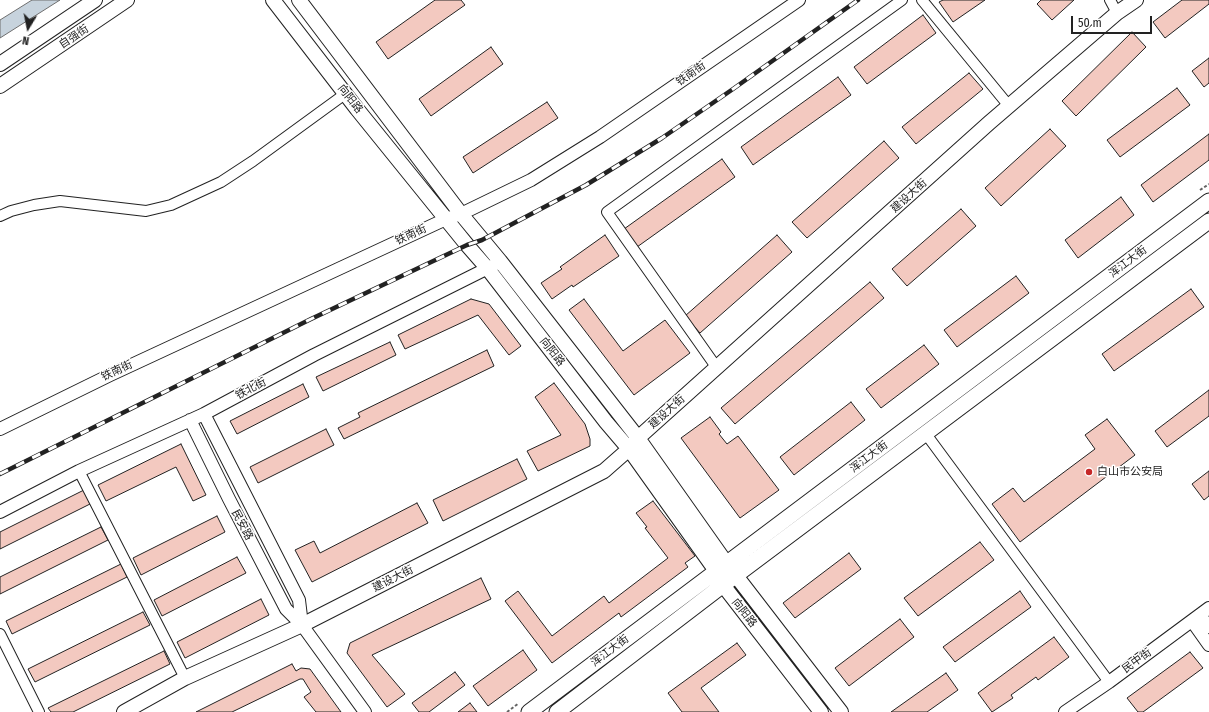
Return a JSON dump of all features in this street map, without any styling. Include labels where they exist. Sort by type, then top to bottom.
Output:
[{"type":"main road","name":"自强街","points":[[0,64],[95,0]]},
{"type":"main road","name":"自强街","points":[[0,86],[127,0]]},
{"type":"main road","name":"向阳路","points":[[273,0],[345,94],[446,219],[494,265],[638,438],[721,568],[723,585],[820,712]]},
{"type":"main road","name":"向阳路","points":[[299,0],[460,214],[494,265],[606,422],[629,449],[721,568],[736,576],[841,712]]},
{"type":"main road","name":"建设大街","points":[[124,712],[184,678],[302,625],[604,471],[629,449],[638,438],[1009,106],[1117,13],[1136,0]]},
{"type":"main road","name":"浑江大街","points":[[529,712],[1209,201]]},
{"type":"main road","name":"浑江大街","points":[[557,712],[723,585],[1209,221]]},
{"type":"street","name":"铁南街","points":[[0,429],[110,375],[531,180],[566,159],[799,0]]},
{"type":"street","points":[[717,368],[607,212],[902,0]]},
{"type":"street","points":[[922,0],[1009,106]]},
{"type":"street","points":[[1110,0],[1117,13]]},
{"type":"street","points":[[0,216],[11,211],[34,205],[60,201],[146,211],[171,205],[221,182],[253,161],[345,94]]},
{"type":"street","name":"铁北街","points":[[0,512],[79,471],[204,414],[314,355],[494,265]]},
{"type":"street","name":"民安路","points":[[204,414],[299,600],[302,625]]},
{"type":"street","name":"民安路","points":[[190,420],[286,609],[302,625],[365,712]]},
{"type":"street","points":[[926,434],[1109,682]]},
{"type":"street","points":[[79,471],[184,678]]},
{"type":"street","points":[[1200,615],[1209,627]]},
{"type":"street","points":[[1200,615],[1209,645]]},
{"type":"street","name":"民中街","points":[[1065,712],[1109,682],[1200,615]]},
{"type":"street","points":[[0,634],[4,652],[39,712]]},
{"type":"shaded area","points":[[32,0],[60,0],[0,38],[0,20]]},
{"type":"building","points":[[435,0],[461,0],[465,5],[388,59],[376,42]]},
{"type":"building","points":[[943,0],[985,0],[953,22],[939,2]]},
{"type":"building","points":[[1041,0],[1074,0],[1052,20],[1037,4]]},
{"type":"building","points":[[1182,0],[1209,0],[1209,4],[1165,38],[1153,22]]},
{"type":"building","points":[[923,15],[936,33],[867,84],[854,67]]},
{"type":"building","points":[[1132,32],[1146,47],[1076,116],[1062,101]]},
{"type":"building","points":[[491,47],[503,64],[431,116],[419,99]]},
{"type":"building","points":[[1209,58],[1209,83],[1204,87],[1192,71]]},
{"type":"building","points":[[969,73],[983,89],[916,144],[902,127]]},
{"type":"building","points":[[838,77],[851,95],[753,165],[741,147]]},
{"type":"building","points":[[1177,88],[1190,105],[1120,157],[1107,140]]},
{"type":"building","points":[[547,102],[558,118],[473,173],[463,157]]},
{"type":"building","points":[[1050,129],[1066,146],[1001,206],[985,188]]},
{"type":"building","points":[[1209,134],[1209,160],[1153,202],[1141,185]]},
{"type":"building","points":[[884,141],[899,158],[807,238],[792,222]]},
{"type":"building","points":[[722,159],[735,177],[637,247],[624,229]]},
{"type":"building","points":[[1121,197],[1134,215],[1078,258],[1065,240]]},
{"type":"building","points":[[961,209],[976,226],[907,286],[892,269]]},
{"type":"building","points":[[605,235],[619,256],[573,287],[572,285],[552,299],[541,283],[562,269],[560,267]]},
{"type":"building","points":[[777,235],[792,252],[700,333],[685,316]]},
{"type":"building","points":[[1016,276],[1029,293],[957,347],[944,330]]},
{"type":"building","points":[[870,282],[884,298],[735,424],[721,408]]},
{"type":"building","points":[[1191,289],[1204,307],[1114,371],[1102,354]]},
{"type":"building","points":[[471,299],[489,304],[521,346],[509,355],[478,315],[405,349],[398,335]]},
{"type":"building","points":[[584,299],[623,351],[665,320],[690,353],[634,395],[569,310]]},
{"type":"building","points":[[390,342],[396,355],[323,391],[316,377]]},
{"type":"building","points":[[924,345],[939,364],[881,408],[866,389]]},
{"type":"building","points":[[487,350],[494,366],[344,439],[338,428],[360,417],[358,413]]},
{"type":"building","points":[[554,383],[585,424],[590,439],[590,446],[538,471],[527,451],[561,435],[535,397]]},
{"type":"building","points":[[303,384],[309,397],[237,434],[230,421]]},
{"type":"building","points":[[1209,390],[1209,416],[1167,447],[1155,431]]},
{"type":"building","points":[[851,402],[865,420],[794,475],[780,457]]},
{"type":"building","points":[[710,417],[721,432],[719,434],[727,444],[738,436],[779,490],[740,518],[681,438]]},
{"type":"building","name":"白山市公安局","points":[[1107,419],[1135,455],[1020,542],[992,504],[1013,488],[1024,502],[1095,449],[1085,435]]},
{"type":"building","points":[[326,429],[334,445],[258,483],[250,467]]},
{"type":"building","points":[[181,444],[206,495],[193,501],[176,467],[106,501],[98,485]]},
{"type":"building","points":[[517,459],[527,479],[443,521],[433,500]]},
{"type":"building","points":[[1209,471],[1209,496],[1204,500],[1192,484]]},
{"type":"building","points":[[84,490],[90,504],[0,549],[0,532]]},
{"type":"building","points":[[653,501],[695,556],[685,563],[688,567],[621,617],[619,613],[552,663],[505,601],[518,591],[552,636],[604,596],[609,603],[668,558],[645,528],[647,527],[636,513]]},
{"type":"building","points":[[417,503],[428,523],[312,582],[295,550],[314,541],[320,553]]},
{"type":"building","points":[[217,516],[225,532],[141,575],[133,558]]},
{"type":"building","points":[[101,527],[108,540],[0,594],[0,577]]},
{"type":"building","points":[[980,542],[994,560],[918,616],[904,598]]},
{"type":"building","points":[[849,553],[861,569],[795,618],[783,603]]},
{"type":"building","points":[[237,557],[246,573],[162,616],[154,600]]},
{"type":"building","points":[[121,564],[127,577],[12,634],[6,621]]},
{"type":"building","points":[[481,578],[491,599],[372,655],[405,694],[387,707],[347,653],[350,643]]},
{"type":"building","points":[[1020,591],[1031,607],[955,662],[943,647]]},
{"type":"building","points":[[261,599],[269,615],[185,658],[177,642]]},
{"type":"building","points":[[143,612],[150,625],[35,682],[28,669]]},
{"type":"building","points":[[900,619],[914,637],[849,686],[835,668]]},
{"type":"building","points":[[1054,637],[1069,657],[1038,680],[1036,677],[1011,695],[1013,698],[992,712],[978,693]]},
{"type":"building","points":[[737,643],[746,655],[701,688],[719,712],[682,712],[668,693]]},
{"type":"building","points":[[523,650],[537,670],[488,706],[473,686]]},
{"type":"building","points":[[164,651],[170,664],[73,712],[51,712],[48,708]]},
{"type":"building","points":[[1190,652],[1203,668],[1143,712],[1138,712],[1127,698]]},
{"type":"building","points":[[292,664],[296,671],[301,668],[310,669],[341,712],[316,712],[304,697],[311,692],[303,679],[300,679],[232,712],[196,712]]},
{"type":"building","points":[[455,672],[465,685],[429,712],[419,712],[412,703]]},
{"type":"building","points":[[946,673],[958,690],[927,712],[891,712]]},
{"type":"building","points":[[470,703],[477,712],[458,712]]},
{"type":"railway","points":[[0,474],[311,319],[467,245],[482,240],[586,185],[662,138],[858,0]]},
{"type":"place","name":"白山市公安局","points":[[1089,472]]}]
